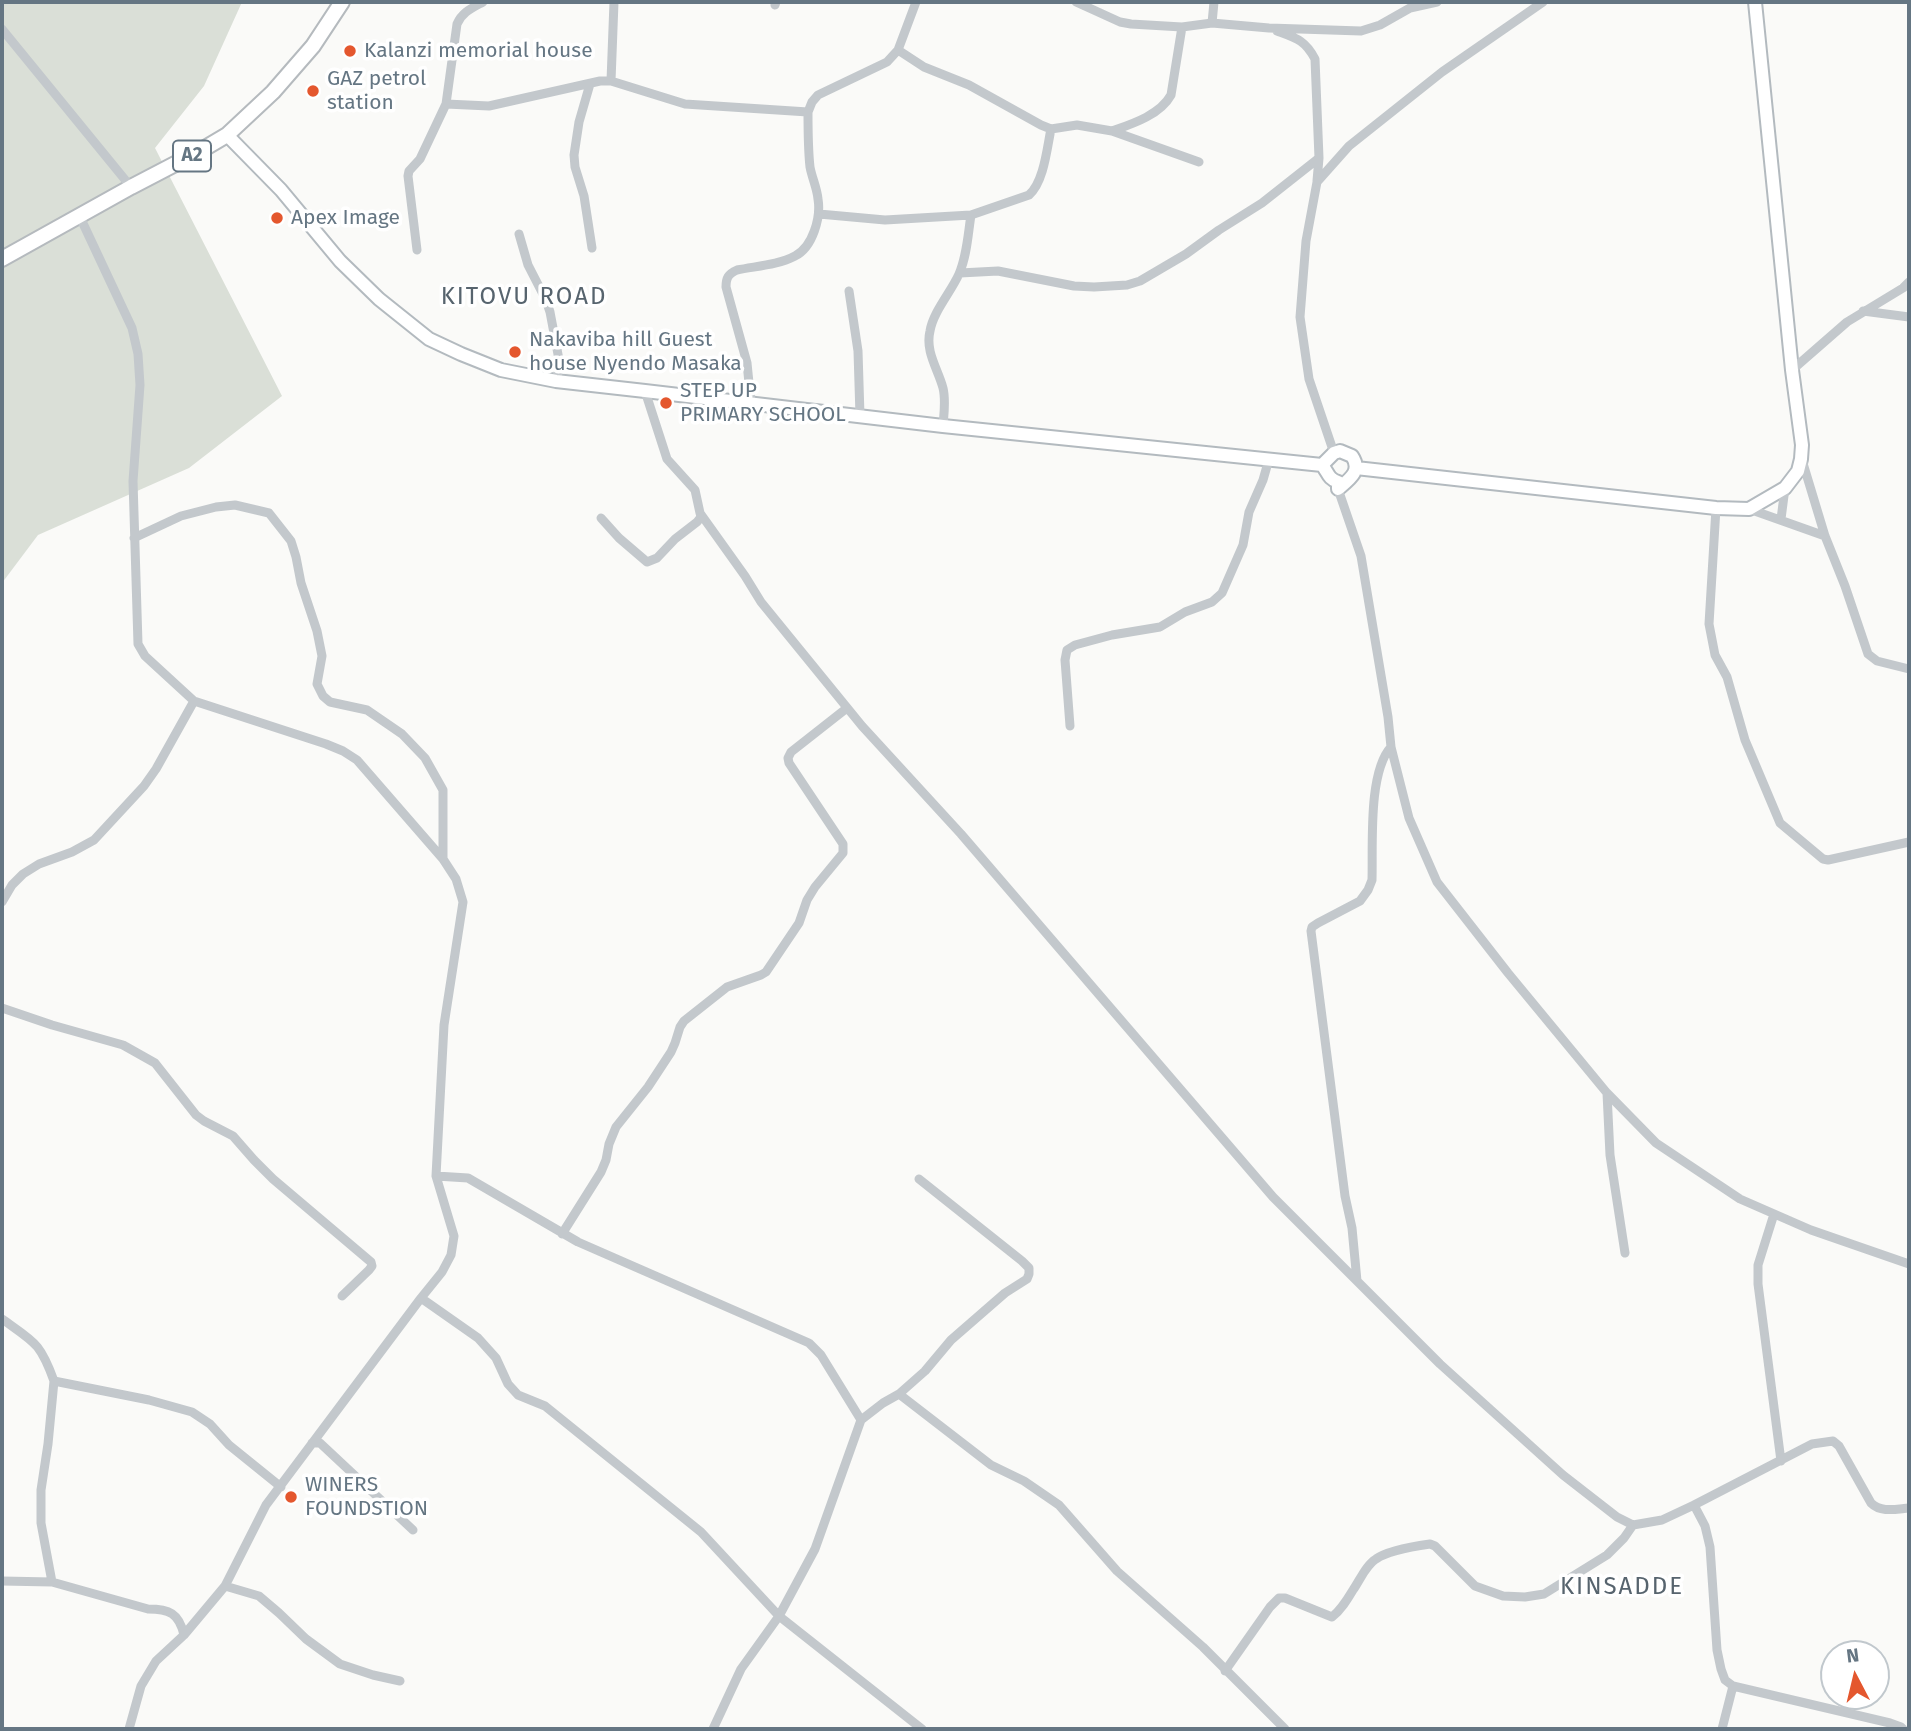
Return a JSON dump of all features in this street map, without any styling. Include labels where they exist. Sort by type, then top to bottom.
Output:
[{"type":"main road","name":"A2","points":[[2,259],[227,135],[274,92],[313,46],[342,2]]},
{"type":"street","points":[[417,250],[409,171],[420,159],[446,104],[460,17],[483,2]]},
{"type":"street","points":[[611,81],[614,2]]},
{"type":"street","points":[[751,403],[747,363],[726,287],[726,278],[737,270],[781,262],[798,255],[807,245],[819,214],[809,154],[808,113],[812,102],[818,95],[887,62],[898,50],[916,2]]},
{"type":"street","points":[[1076,2],[1120,22],[1131,24],[1182,27],[1212,23],[1361,31],[1380,25],[1410,8],[1437,2]]},
{"type":"street","points":[[1212,23],[1214,2]]},
{"type":"street","points":[[1317,182],[1349,146],[1442,72],[1543,2]]},
{"type":"street","points":[[1749,509],[1785,488],[1798,471],[1802,445],[1791,370],[1755,2]]},
{"type":"street","points":[[1112,131],[1162,108],[1167,102],[1171,95],[1182,27]]},
{"type":"street","points":[[1269,28],[1301,40],[1315,59],[1319,158],[1301,287],[1301,328],[1309,379],[1334,453]]},
{"type":"street","points":[[2,29],[131,187]]},
{"type":"street","points":[[898,50],[924,67],[969,85],[1051,129],[1077,125],[1112,131],[1199,162]]},
{"type":"street","points":[[446,104],[489,106],[611,81],[685,104],[808,113]]},
{"type":"street","points":[[590,84],[579,122],[574,155],[592,248]]},
{"type":"street","points":[[819,214],[885,220],[971,215],[1029,195],[1039,182],[1051,129]]},
{"type":"street","points":[[227,135],[281,190],[340,261],[379,299],[429,339],[501,370],[556,381],[943,426],[1322,465]]},
{"type":"street","points":[[960,273],[998,271],[1074,286],[1094,287],[1127,285],[1140,281],[1262,203],[1319,158]]},
{"type":"street","points":[[943,426],[943,388],[928,342],[930,328],[960,273],[971,215]]},
{"type":"street","points":[[80,216],[132,328],[138,354],[139,385],[133,481],[138,644],[145,656],[194,701],[343,751],[357,760],[443,859],[456,879],[463,902],[444,1025],[436,1176],[454,1236],[451,1255],[442,1272],[266,1505],[225,1586],[184,1635],[156,1661],[141,1686],[129,1729]]},
{"type":"street","points":[[519,234],[528,265],[550,312],[560,365],[556,381]]},
{"type":"street","points":[[1791,370],[1847,322],[1909,282]]},
{"type":"street","points":[[849,291],[858,351],[860,416]]},
{"type":"street","points":[[1863,311],[1909,317]]},
{"type":"street","points":[[601,518],[647,562],[657,558],[701,517],[695,491],[667,459],[645,391]]},
{"type":"street","points":[[1322,465],[1334,453],[1347,452],[1356,461],[1355,474],[1338,489]]},
{"type":"street","points":[[1070,726],[1065,660],[1067,650],[1075,645],[1112,635],[1160,627],[1185,612],[1212,602],[1222,593],[1243,545],[1249,512],[1269,459]]},
{"type":"street","points":[[1801,459],[1825,536],[1868,654],[1877,661],[1909,669]]},
{"type":"street","points":[[1322,465],[1327,475],[1338,482],[1361,556],[1391,747],[1409,818],[1437,882],[1508,973],[1608,1093],[1656,1143],[1740,1199],[1834,1238],[1909,1264]]},
{"type":"street","points":[[1356,468],[1716,508],[1749,509],[1825,536]]},
{"type":"street","points":[[1781,519],[1785,488]]},
{"type":"street","points":[[134,538],[181,516],[216,507],[235,505],[269,513],[291,541],[296,557],[322,656],[317,684],[323,696],[330,702],[367,710],[402,734],[425,758],[443,790],[443,859]]},
{"type":"street","points":[[1716,508],[1709,624],[1715,655],[1727,677],[1745,740],[1780,822],[1823,859],[1828,860],[1909,842]]},
{"type":"street","points":[[700,513],[761,602],[847,708],[883,751],[961,834],[1272,1197],[1440,1364],[1563,1475],[1617,1517],[1633,1525],[1662,1520],[1812,1444],[1833,1441],[1839,1446],[1871,1503],[1885,1510],[1909,1508]]},
{"type":"street","points":[[2,902],[12,885],[23,874],[39,864],[72,852],[94,840],[144,786],[194,701]]},
{"type":"street","points":[[562,1234],[601,1172],[616,1127],[648,1087],[671,1052],[684,1021],[727,987],[766,972],[799,923],[807,900],[843,853],[843,844],[788,758],[791,752],[847,708]]},
{"type":"street","points":[[1357,1281],[1311,931],[1318,923],[1360,901],[1368,891],[1372,880],[1376,780],[1382,760],[1391,747]]},
{"type":"street","points":[[2,1008],[123,1045],[155,1063],[195,1115],[233,1136],[273,1179],[371,1262],[369,1270],[342,1296]]},
{"type":"street","points":[[1608,1093],[1610,1155],[1625,1253]]},
{"type":"street","points":[[436,1176],[468,1178],[562,1234],[809,1343],[821,1355],[861,1420]]},
{"type":"street","points":[[713,1729],[741,1669],[779,1616],[815,1549],[861,1420],[899,1394],[925,1371],[951,1340],[1030,1274],[1029,1268],[1022,1261],[919,1179]]},
{"type":"street","points":[[1774,1214],[1758,1265],[1758,1283],[1780,1461]]},
{"type":"street","points":[[421,1298],[478,1338],[496,1358],[508,1384],[518,1395],[545,1406],[701,1532],[779,1616],[922,1729]]},
{"type":"street","points":[[2,1319],[32,1340],[41,1350],[54,1381],[41,1497],[41,1522],[52,1581]]},
{"type":"street","points":[[54,1381],[149,1400],[191,1412],[210,1424],[229,1445],[281,1487]]},
{"type":"street","points":[[899,1394],[991,1465],[1024,1481],[1059,1505],[1117,1571],[1203,1647],[1281,1727]]},
{"type":"street","points":[[312,1443],[320,1443],[413,1531]]},
{"type":"street","points":[[1694,1506],[1705,1526],[1710,1547],[1717,1650],[1725,1680],[1732,1686],[1890,1723],[1903,1729]]},
{"type":"street","points":[[1225,1671],[1279,1598],[1285,1598],[1327,1616],[1336,1615],[1369,1565],[1384,1555],[1430,1544],[1475,1586],[1503,1596],[1525,1597],[1544,1594],[1607,1555],[1633,1525]]},
{"type":"street","points":[[2,1581],[52,1581],[148,1609],[162,1609],[172,1613],[182,1625],[184,1635]]},
{"type":"street","points":[[225,1586],[259,1597],[306,1639],[340,1664],[400,1681]]},
{"type":"street","points":[[1722,1729],[1732,1686]]},
{"type":"shaded area","points":[[2,2],[242,2],[204,86],[155,148],[282,396],[189,468],[38,535],[2,583]]},
{"type":"place","name":"Kalanzi memorial house","points":[[350,51]]},
{"type":"place","name":"GAZ petrol station","points":[[313,91]]},
{"type":"place","name":"Apex Image","points":[[277,218]]},
{"type":"place","name":"Nakaviba hill Guest house Nyendo Masaka","points":[[515,352]]},
{"type":"place","name":"STEP UP PRIMARY SCHOOL","points":[[666,403]]},
{"type":"place","name":"WINERS FOUNDSTION","points":[[291,1497]]},
{"type":"district","name":"KITOVU ROAD","points":[[524,297]]},
{"type":"district","name":"KINSADDE","points":[[1622,1587]]}]
